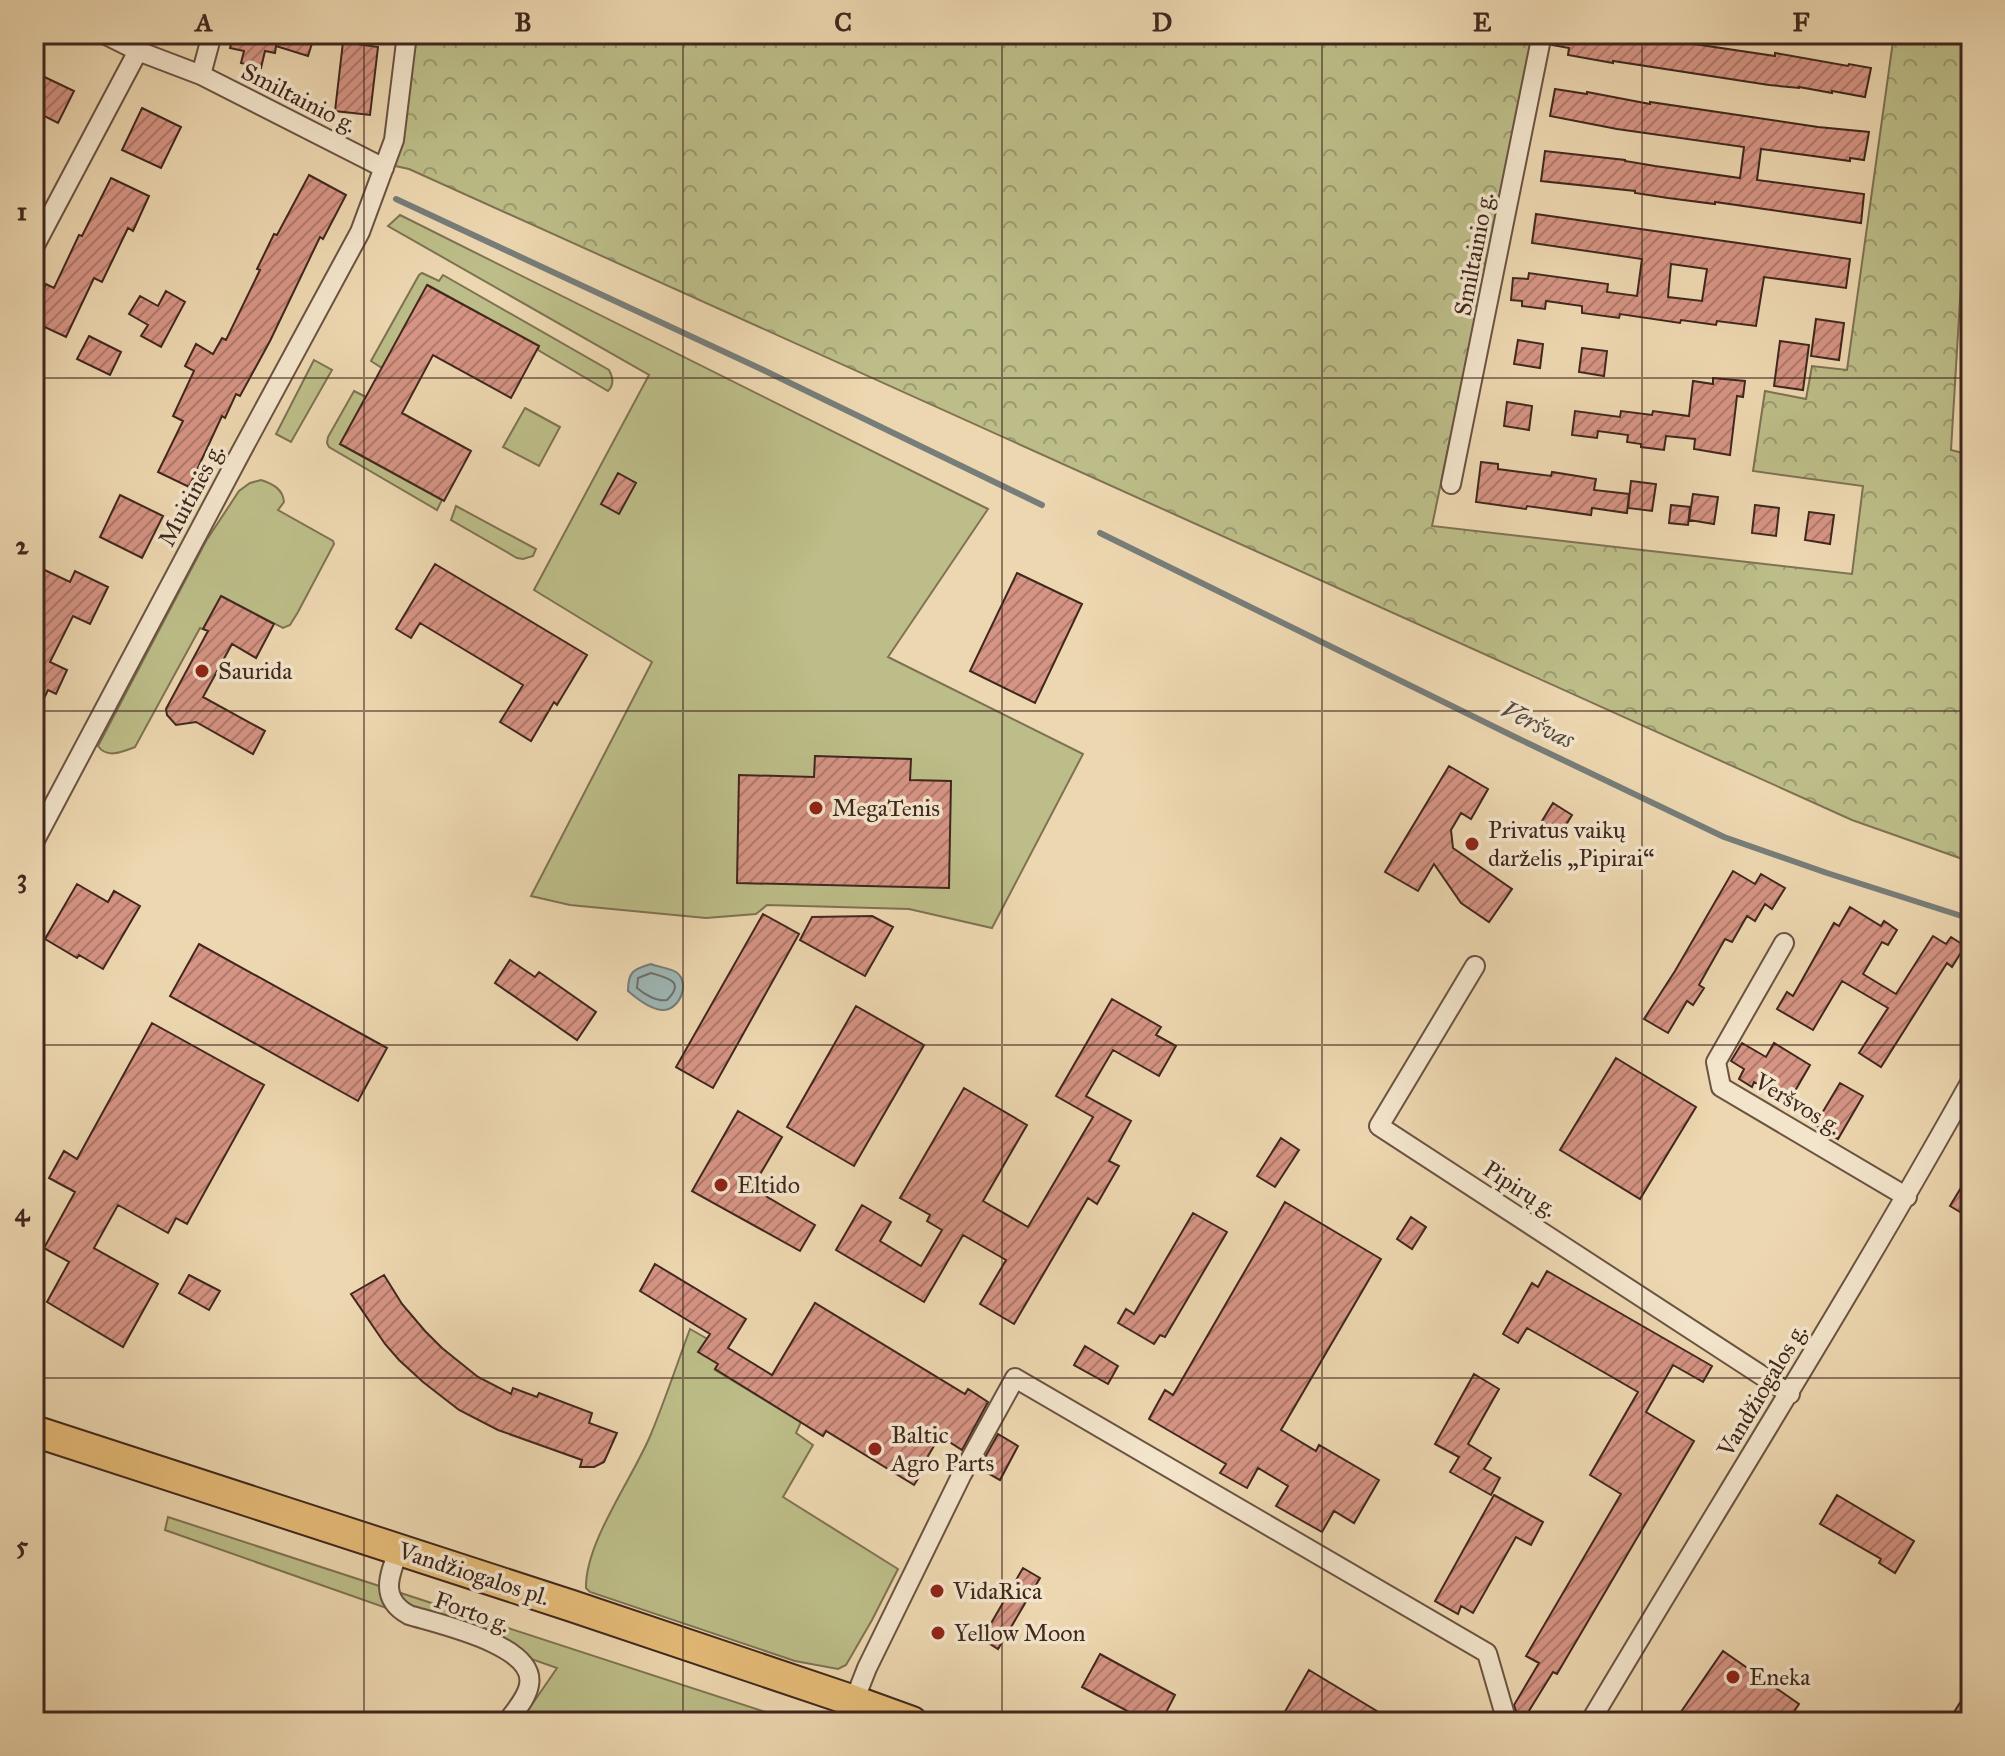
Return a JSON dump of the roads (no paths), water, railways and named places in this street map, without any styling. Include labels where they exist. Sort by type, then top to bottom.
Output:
[{"type":"main road","name":"Vandžiogalos pl.","points":[[34,1431],[912,1722]]},
{"type":"street","name":"Smiltainio g.","points":[[104,34],[138,51],[201,75],[384,168]]},
{"type":"street","points":[[201,75],[212,34]]},
{"type":"street","name":"Muitinės g.","points":[[34,842],[360,232],[394,140],[407,34]]},
{"type":"street","name":"Smiltainio g.","points":[[1451,484],[1542,34]]},
{"type":"street","points":[[34,247],[138,51]]},
{"type":"street","name":"Veršvos g.","points":[[1784,943],[1716,1062],[1721,1087],[1907,1197]]},
{"type":"street","name":"Pipirų g.","points":[[1475,966],[1379,1126],[1790,1394]]},
{"type":"street","name":"Vandžiogalos g.","points":[[1590,1722],[1693,1548],[1790,1394],[1885,1229],[1907,1197],[1971,1081]]},
{"type":"street","points":[[854,1701],[955,1488],[1015,1378],[1487,1653],[1507,1722]]},
{"type":"street","name":"Forto g.","points":[[399,1550],[388,1580],[391,1597],[399,1608],[409,1615],[499,1645],[514,1654],[527,1668],[529,1689],[507,1722]]},
{"type":"water","points":[[651,964],[676,972],[683,982],[678,1001],[668,1009],[653,1008],[628,991],[633,972]]},
{"type":"waterway","points":[[396,199],[759,368],[1042,505]]},
{"type":"waterway","name":"Veršvas","points":[[1100,533],[1724,837],[1971,919]]},
{"type":"place","name":"Saurida","points":[[202,671]]},
{"type":"place","name":"MegaTenis","points":[[816,808]]},
{"type":"place","name":"Privatus vaikų darželis „Pipirai“","points":[[1472,844]]},
{"type":"place","name":"Eltido","points":[[721,1185]]},
{"type":"place","name":"Baltic Agro Parts","points":[[875,1449]]},
{"type":"place","name":"VidaRica","points":[[937,1591]]},
{"type":"place","name":"Yellow Moon","points":[[938,1633]]},
{"type":"place","name":"Eneka","points":[[1733,1677]]}]
